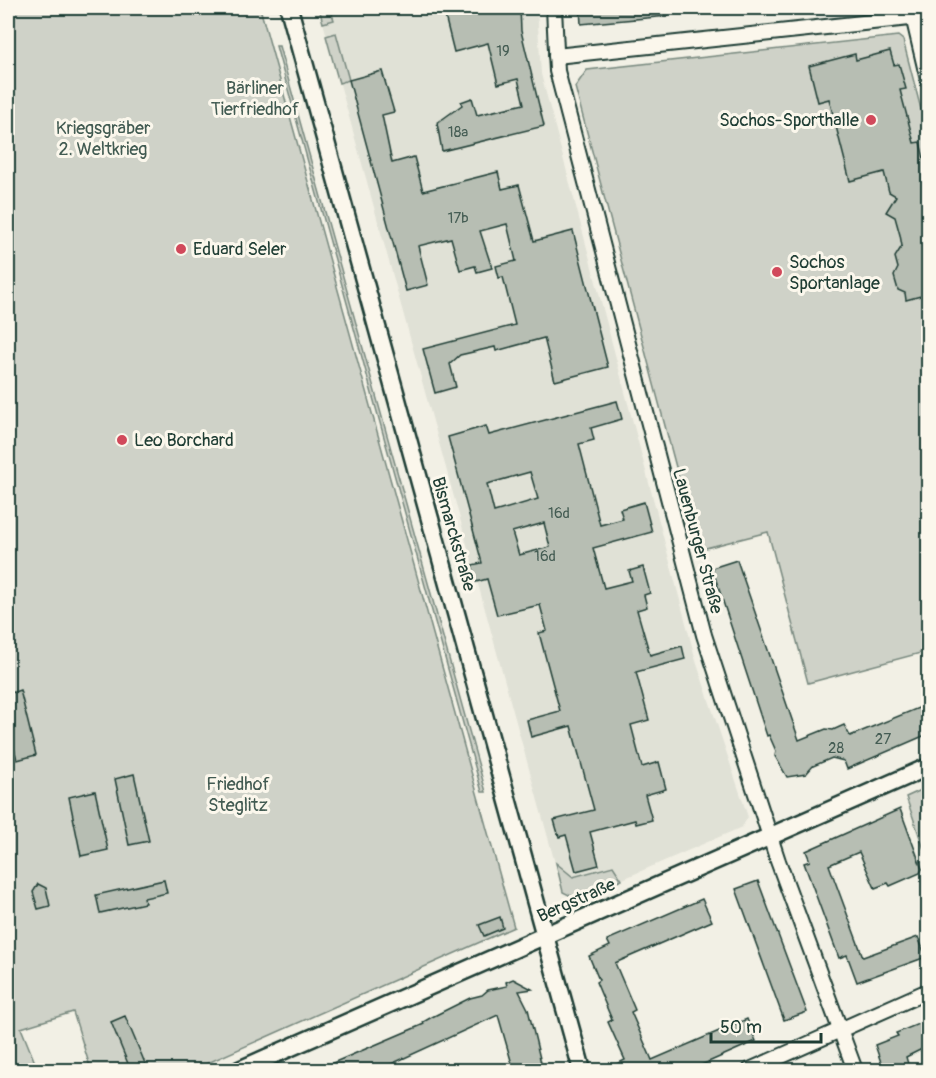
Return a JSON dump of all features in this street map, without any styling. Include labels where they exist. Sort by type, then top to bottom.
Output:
[{"type":"street","name":"Bismarckstraße","points":[[289,8],[582,1071]]},
{"type":"street","name":"Lauenburger Straße","points":[[554,8],[557,71],[704,635],[770,836],[855,1071]]},
{"type":"street","points":[[911,13],[928,80]]},
{"type":"street","points":[[556,56],[911,13],[928,16]]},
{"type":"street","name":"Bergstraße","points":[[239,1071],[928,767]]},
{"type":"street","points":[[750,1071],[928,991]]},
{"type":"shaded area","points":[[319,8],[537,8],[541,74],[696,661],[748,817],[742,827],[577,899],[563,892]]},
{"type":"green space","name":"Friedhof Steglitz","points":[[8,8],[260,8],[514,927],[192,1070],[91,1070],[73,1012],[21,1028],[38,1070],[8,1070]]},
{"type":"green space","points":[[319,8],[330,8],[334,20],[323,23]]},
{"type":"green space","points":[[336,33],[349,80],[339,83],[326,36]]},
{"type":"green space","name":"Sochos Sportanlage","points":[[898,36],[903,40],[928,136],[928,651],[808,683],[768,532],[698,550],[575,87],[587,70]]},
{"type":"green space","points":[[276,46],[279,46],[486,792],[482,792]]},
{"type":"green space","points":[[928,787],[928,861],[906,797]]},
{"type":"green space","points":[[556,863],[573,877],[613,866],[622,880],[577,899],[563,892]]},
{"type":"building","points":[[443,8],[520,8],[521,31],[544,126],[442,151],[437,123],[462,105],[461,102],[472,98],[477,115],[524,104],[518,79],[498,84],[488,43],[454,52]]},
{"type":"building","points":[[580,8],[668,8],[668,16],[581,24]]},
{"type":"building","name":"Sochos-Sporthalle","points":[[890,51],[894,65],[899,64],[906,89],[900,90],[914,143],[920,142],[928,175],[928,268],[924,269],[928,294],[906,300],[905,293],[898,290],[894,276],[898,268],[895,257],[902,246],[900,235],[895,217],[886,212],[896,196],[889,192],[884,172],[850,181],[829,99],[818,102],[809,66],[855,54],[856,60]]},
{"type":"building","points":[[382,71],[394,112],[382,115],[392,163],[414,157],[423,191],[498,172],[502,189],[519,185],[534,241],[573,231],[608,367],[555,381],[544,338],[496,351],[495,347],[460,355],[450,364],[456,387],[435,393],[423,349],[515,325],[503,277],[499,278],[496,266],[516,261],[507,224],[480,231],[492,268],[477,272],[475,266],[460,270],[451,238],[418,246],[428,285],[406,291],[349,80]]},
{"type":"building","points":[[617,401],[622,419],[591,428],[594,440],[579,444],[600,525],[623,519],[620,509],[644,502],[652,532],[593,548],[604,588],[632,581],[629,571],[643,567],[650,593],[644,595],[647,607],[637,610],[650,655],[682,646],[685,659],[636,672],[649,720],[631,725],[642,767],[659,762],[666,789],[645,795],[652,820],[636,824],[635,820],[590,832],[599,865],[576,871],[566,835],[559,837],[554,820],[594,810],[571,726],[531,737],[527,720],[560,711],[539,633],[547,631],[540,605],[497,615],[487,579],[476,582],[472,565],[482,563],[448,437],[486,426],[489,435]],"holes":[[[530,472],[538,499],[494,512],[487,484]],[[544,523],[550,547],[519,555],[512,532]]]},
{"type":"building","points":[[737,560],[799,740],[826,729],[833,730],[844,725],[850,736],[928,704],[928,734],[847,769],[844,761],[832,758],[813,766],[806,774],[787,777],[775,756],[776,751],[769,735],[767,736],[712,568]]},
{"type":"building","points":[[20,690],[36,755],[17,760],[8,724],[8,694]]},
{"type":"building","points":[[134,774],[149,841],[129,845],[115,779]]},
{"type":"building","points":[[95,791],[108,850],[81,856],[69,797]]},
{"type":"building","points":[[900,809],[922,869],[920,873],[890,886],[888,883],[875,888],[859,852],[829,865],[863,957],[918,937],[926,957],[857,982],[847,955],[839,958],[804,863],[810,861],[806,851]]},
{"type":"building","points":[[164,880],[167,893],[144,898],[145,903],[100,913],[96,895]]},
{"type":"building","points":[[758,881],[807,1012],[784,1020],[736,889]]},
{"type":"building","points":[[38,884],[46,888],[50,906],[38,909],[33,892]]},
{"type":"building","points":[[702,899],[712,921],[615,963],[635,1010],[631,1012],[652,1060],[747,1019],[756,1041],[688,1071],[602,1071],[625,1060],[608,1022],[612,1020],[596,982],[599,980],[589,956],[610,946],[607,940]]},
{"type":"building","points":[[500,917],[503,928],[484,936],[479,925]]},
{"type":"building","points":[[513,979],[532,989],[519,991],[528,1009],[543,1071],[514,1071],[498,1015],[376,1071],[314,1071],[424,1024],[423,1022],[432,1017],[470,998],[482,995],[488,990],[507,986],[506,982]]},
{"type":"building","points":[[125,1016],[148,1071],[131,1071],[111,1022]]},
{"type":"building","points":[[928,1020],[928,1046],[906,1057],[910,1071],[884,1071],[875,1045],[898,1036],[896,1033]]},
{"type":"place","name":"Sochos-Sporthalle","points":[[871,120]]},
{"type":"place","name":"Eduard Seler","points":[[181,249]]},
{"type":"place","name":"Sochos Sportanlage","points":[[777,272]]},
{"type":"place","name":"Leo Borchard","points":[[122,440]]},
{"type":"park label","name":"Bärliner Tierfriedhof","points":[[255,98]]},
{"type":"park label","name":"Kriegsgräber 2. Weltkrieg","points":[[103,138]]}]
